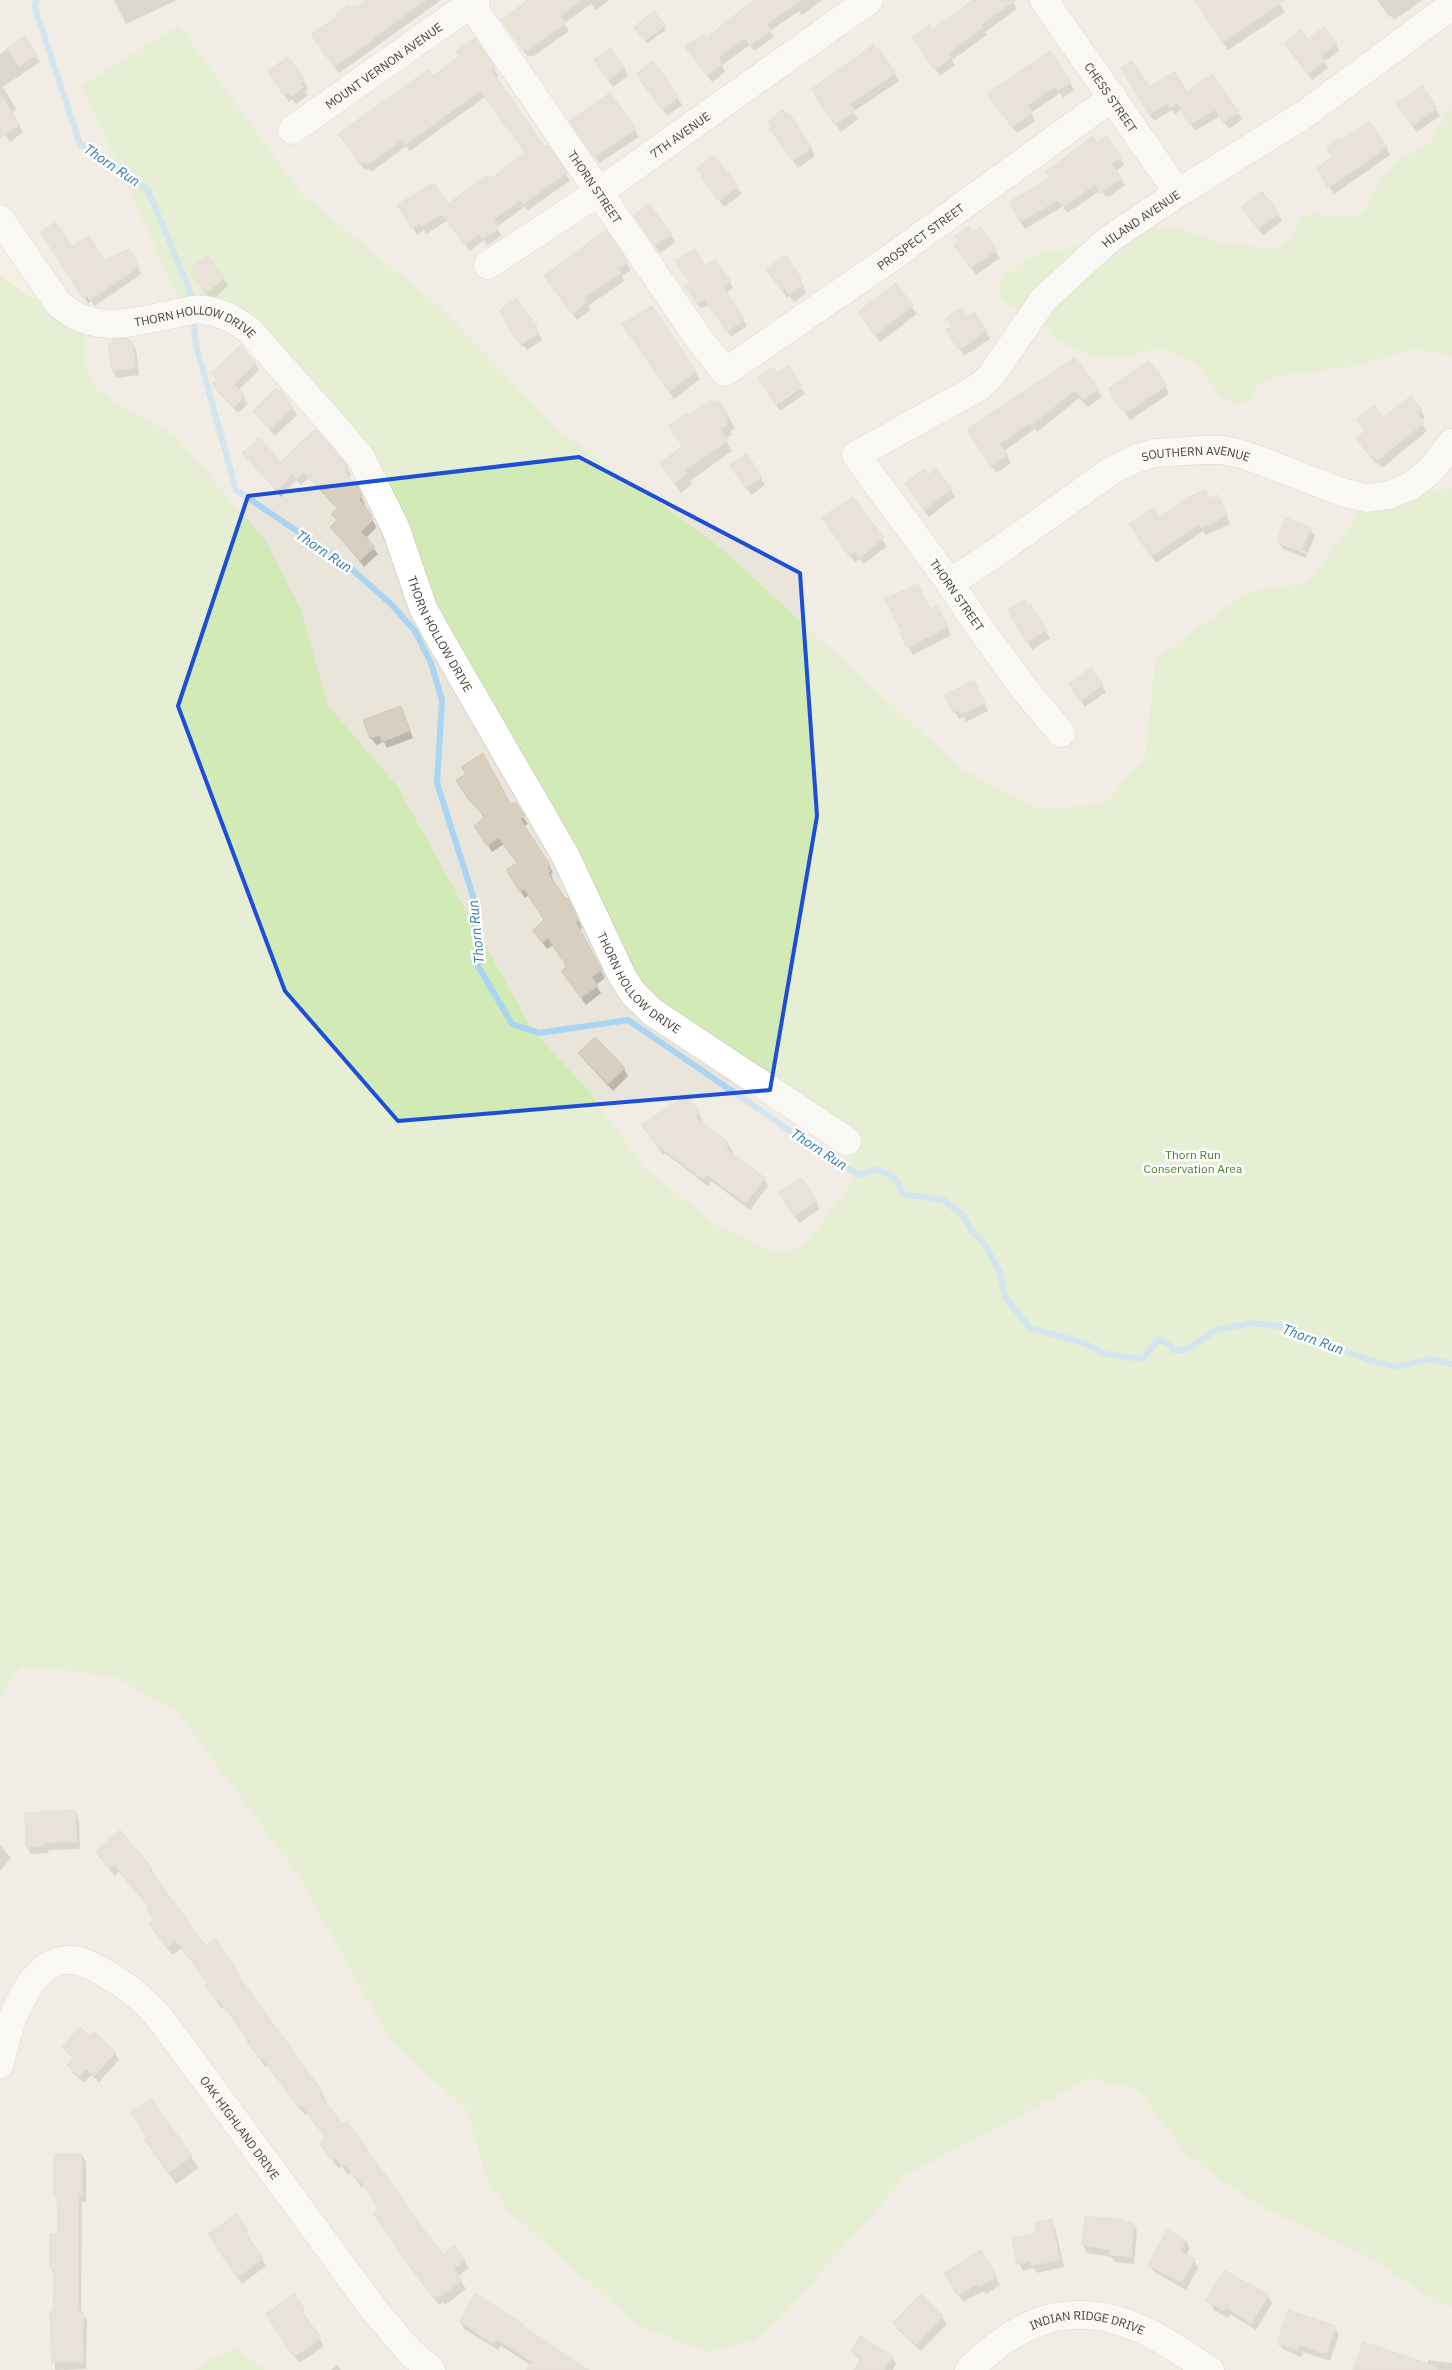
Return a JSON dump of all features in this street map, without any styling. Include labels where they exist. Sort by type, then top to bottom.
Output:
[{"type":"street","name":"7TH AVENUE","points":[[488,265],[599,192],[870,0]]},
{"type":"street","name":"CHESS STREET","points":[[1044,0],[1178,193]]},
{"type":"street","name":"THORN STREET","points":[[472,1],[699,339],[725,372]]},
{"type":"street","name":"MOUNT VERNON AVENUE","points":[[292,130],[472,1]]},
{"type":"street","name":"HILAND AVENUE","points":[[856,455],[979,387],[990,376],[1044,299],[1108,240],[1178,193],[1305,114],[1452,6]]},
{"type":"street","name":"PROSPECT STREET","points":[[725,372],[885,262],[1112,97]]},
{"type":"street","name":"THORN HOLLOW DRIVE","points":[[0,219],[58,303],[70,314],[85,322],[101,325],[128,323],[193,310],[233,318],[248,330],[335,426],[361,458],[396,529],[424,608],[438,638],[565,855],[622,976],[633,993],[651,1011],[847,1141]]},
{"type":"street","name":"SOUTHERN AVENUE","points":[[950,583],[1112,471],[1135,459],[1155,454],[1192,450],[1223,450],[1345,493],[1367,498],[1390,496],[1411,486],[1430,471],[1452,443]]},
{"type":"street","name":"THORN STREET","points":[[856,455],[950,583],[976,624],[1026,691],[1061,733]]},
{"type":"street","name":"OAK HIGHLAND DRIVE","points":[[0,2064],[12,2023],[24,1995],[33,1980],[54,1963],[68,1960],[84,1962],[117,1980],[150,2006],[395,2337],[431,2370]]},
{"type":"street","name":"INDIAN RIDGE DRIVE","points":[[969,2370],[1002,2341],[1021,2329],[1048,2319],[1085,2314],[1107,2317],[1129,2324],[1151,2334],[1210,2370]]},
{"type":"highlighted area","points":[[579,457],[800,573],[817,816],[770,1090],[398,1121],[285,991],[178,706],[248,496]]},
{"type":"shaded area","points":[[0,0],[1452,0],[1452,523],[1155,660],[1145,757],[1104,804],[1040,809],[962,769],[719,546],[559,430],[444,310],[302,194],[181,25],[83,85],[184,312],[202,309],[300,387],[847,1141],[854,1185],[809,1244],[786,1252],[770,1250],[718,1226],[645,1168],[585,1086],[533,1031],[398,787],[328,705],[301,610],[175,435],[115,403],[95,386],[85,367],[85,321],[0,219]]},
{"type":"shaded area","points":[[0,219],[58,303],[32,299],[0,275]]},
{"type":"shaded area","points":[[20,1666],[113,1676],[178,1712],[297,1874],[388,2037],[467,2111],[486,2178],[754,2341],[783,2316],[907,2175],[1090,2077],[1138,2090],[1188,2155],[1377,2261],[1437,2304],[1452,2306],[1452,2370],[266,2370],[236,2348],[205,2361],[196,2370],[0,2370],[0,1696]]},
{"type":"green space","name":"Thorn Run Conservation Area","points":[[180,25],[302,194],[444,310],[559,430],[719,546],[962,769],[1040,809],[1104,804],[1145,757],[1155,660],[1247,592],[1307,583],[1369,501],[1452,488],[1452,2306],[1437,2304],[1377,2261],[1257,2205],[1187,2155],[1138,2090],[1090,2078],[907,2175],[783,2316],[754,2341],[708,2352],[640,2327],[508,2211],[486,2178],[467,2111],[388,2037],[297,1874],[178,1713],[113,1676],[21,1666],[0,1696],[0,275],[32,298],[58,303],[85,321],[85,367],[95,386],[115,403],[175,435],[265,540],[301,610],[328,705],[398,787],[533,1031],[585,1086],[645,1168],[718,1226],[770,1250],[786,1252],[804,1246],[853,1181],[847,1141],[633,993],[378,489],[248,330],[184,312],[82,85]]},
{"type":"green space","points":[[1452,103],[1452,355],[1412,349],[1355,366],[1267,378],[1255,388],[1250,401],[1236,403],[1221,396],[1194,362],[1168,351],[1154,349],[1127,357],[1097,358],[1059,342],[1041,320],[1026,315],[1003,300],[998,287],[1006,275],[1029,258],[1042,252],[1071,249],[1096,235],[1111,230],[1181,229],[1221,243],[1278,249],[1292,235],[1301,217],[1314,213],[1327,216],[1355,217],[1366,210],[1378,184],[1395,163],[1432,141]]},
{"type":"green space","points":[[236,2348],[266,2370],[196,2370],[205,2361]]},
{"type":"building","points":[[366,0],[425,0],[334,67],[311,34],[338,16],[336,14],[348,5],[351,8],[355,5],[357,7]]},
{"type":"building","points":[[528,0],[582,0],[560,16],[566,23],[527,51],[526,48],[523,50],[501,20]]},
{"type":"building","points":[[754,0],[802,0],[767,24],[771,30],[750,45],[745,38],[719,57],[722,65],[707,75],[685,47],[703,34],[706,38]]},
{"type":"building","points":[[973,0],[1016,0],[981,24],[984,27],[949,53],[952,57],[935,70],[912,37],[929,25],[932,30]]},
{"type":"building","points":[[1195,0],[1285,0],[1223,43]]},
{"type":"building","points":[[654,11],[665,26],[645,41],[634,27]]},
{"type":"building","points":[[1324,27],[1337,44],[1321,56],[1325,61],[1308,74],[1284,43],[1301,30],[1308,39]]},
{"type":"building","points":[[25,36],[37,55],[19,66],[7,48]]},
{"type":"building","points":[[475,38],[496,68],[492,71],[545,147],[548,145],[567,173],[523,204],[520,200],[494,219],[498,229],[482,239],[479,234],[465,245],[442,215],[421,227],[419,224],[412,229],[397,205],[433,183],[448,204],[488,175],[491,179],[525,152],[480,91],[405,145],[402,140],[367,165],[364,162],[360,164],[338,134],[428,70],[433,76],[460,56],[456,51]]},
{"type":"building","points":[[873,45],[876,50],[878,48],[896,73],[850,104],[855,111],[835,125],[814,95],[816,94],[812,89]]},
{"type":"building","points":[[610,48],[625,68],[608,80],[594,60]]},
{"type":"building","points":[[1050,51],[1071,82],[1058,91],[1055,86],[1028,105],[1032,113],[1012,127],[987,94]]},
{"type":"building","points":[[288,57],[305,80],[301,83],[304,87],[291,97],[287,93],[284,95],[267,71]]},
{"type":"building","points":[[653,61],[679,97],[662,110],[636,74]]},
{"type":"building","points":[[1132,61],[1150,87],[1175,71],[1187,92],[1212,74],[1239,112],[1224,123],[1215,110],[1190,125],[1177,103],[1170,108],[1168,103],[1149,115],[1121,68]]},
{"type":"building","points":[[1422,86],[1437,108],[1412,126],[1396,104]]},
{"type":"building","points":[[0,93],[20,125],[0,138]]},
{"type":"building","points":[[610,93],[636,129],[594,157],[569,121]]},
{"type":"building","points":[[783,110],[786,115],[789,113],[812,148],[793,161],[769,128],[771,126],[768,121]]},
{"type":"building","points":[[1369,121],[1387,147],[1328,188],[1317,168],[1332,157],[1327,148],[1340,138],[1341,141]]},
{"type":"building","points":[[1093,136],[1098,142],[1107,136],[1122,157],[1112,164],[1122,178],[1099,194],[1096,184],[1063,207],[1058,200],[1020,222],[1009,202],[1050,178],[1046,172]]},
{"type":"building","points":[[714,156],[739,186],[719,201],[697,168]]},
{"type":"building","points":[[1262,191],[1279,213],[1258,229],[1241,206]]},
{"type":"building","points":[[649,204],[672,234],[655,246],[634,215]]},
{"type":"building","points":[[56,222],[72,246],[89,236],[105,260],[130,249],[139,267],[90,300],[87,296],[83,298],[41,232]]},
{"type":"building","points":[[969,226],[973,232],[980,227],[997,250],[971,268],[954,245],[958,241],[955,236]]},
{"type":"building","points":[[606,230],[628,262],[618,269],[621,273],[584,298],[587,302],[572,314],[544,276]]},
{"type":"building","points":[[694,249],[706,266],[715,260],[731,281],[723,287],[745,319],[727,332],[705,300],[697,303],[684,286],[689,283],[688,280],[675,261]]},
{"type":"building","points":[[207,255],[225,278],[206,293],[191,274],[194,271],[192,268]]},
{"type":"building","points":[[785,255],[801,278],[799,280],[803,285],[789,295],[785,289],[782,291],[766,269]]},
{"type":"building","points":[[896,283],[913,306],[875,335],[858,312]]},
{"type":"building","points":[[516,298],[537,326],[535,328],[539,333],[522,344],[519,339],[517,340],[499,311]]},
{"type":"building","points":[[652,306],[696,371],[669,392],[622,324]]},
{"type":"building","points":[[961,308],[967,316],[974,312],[987,331],[959,350],[946,330],[952,326],[946,318]]},
{"type":"building","points":[[128,338],[129,341],[132,341],[136,368],[112,371],[108,344],[113,343],[112,339]]},
{"type":"building","points":[[240,346],[256,363],[234,384],[245,396],[234,407],[212,384],[217,379],[211,373]]},
{"type":"building","points":[[1075,358],[1099,389],[1083,400],[1074,391],[1032,425],[1030,422],[1000,444],[1008,455],[991,467],[967,429]]},
{"type":"building","points":[[1148,361],[1159,372],[1166,386],[1125,413],[1115,402],[1109,388]]},
{"type":"building","points":[[788,366],[802,386],[775,404],[758,378],[773,367],[777,373]]},
{"type":"building","points":[[276,388],[279,392],[281,390],[293,407],[270,429],[253,411]]},
{"type":"building","points":[[1411,396],[1422,410],[1416,413],[1424,423],[1377,461],[1373,456],[1371,458],[1356,438],[1366,431],[1356,419],[1374,405],[1384,417]]},
{"type":"building","points":[[711,400],[713,403],[718,400],[730,417],[725,421],[728,424],[720,429],[728,440],[685,471],[687,473],[674,483],[660,463],[683,446],[668,426],[687,413],[689,416]]},
{"type":"building","points":[[314,430],[319,432],[348,467],[344,472],[358,487],[362,496],[359,499],[372,516],[370,517],[373,520],[361,532],[375,547],[360,561],[330,527],[337,520],[331,514],[337,508],[304,472],[296,479],[292,474],[277,491],[242,453],[259,438],[281,462]]},
{"type":"building","points":[[747,454],[762,477],[745,488],[730,465]]},
{"type":"building","points":[[924,469],[929,475],[936,469],[952,489],[924,510],[905,483]]},
{"type":"building","points":[[1205,490],[1209,499],[1218,495],[1227,516],[1201,528],[1199,524],[1151,557],[1129,524],[1153,508],[1159,517],[1189,497]]},
{"type":"building","points":[[853,497],[884,538],[859,558],[855,552],[849,556],[822,517]]},
{"type":"building","points":[[1286,518],[1311,528],[1302,551],[1277,541]]},
{"type":"building","points":[[918,584],[930,610],[937,606],[948,627],[907,648],[900,633],[902,632],[885,599]]},
{"type":"building","points":[[1024,600],[1028,606],[1030,604],[1047,630],[1026,643],[1008,610]]},
{"type":"building","points":[[1091,668],[1103,685],[1080,701],[1068,684]]},
{"type":"building","points":[[974,680],[985,703],[961,715],[959,710],[953,713],[945,695]]},
{"type":"building","points":[[401,706],[410,731],[382,742],[380,735],[370,739],[363,720]]},
{"type":"building","points":[[483,753],[511,805],[515,802],[525,816],[520,819],[550,865],[547,867],[550,871],[548,873],[566,899],[568,898],[578,920],[576,922],[602,970],[592,977],[598,986],[581,998],[561,971],[566,967],[565,964],[548,938],[542,943],[533,930],[544,920],[524,889],[520,892],[506,870],[517,863],[499,838],[487,846],[474,826],[485,817],[468,799],[456,780],[466,774],[461,767]]},
{"type":"building","points":[[595,1037],[625,1068],[608,1084],[578,1053]]},
{"type":"building","points":[[687,1095],[700,1114],[695,1117],[730,1144],[726,1149],[765,1178],[746,1203],[707,1175],[703,1179],[660,1147],[658,1148],[641,1125]]},
{"type":"building","points":[[801,1178],[817,1201],[794,1216],[778,1193]]},
{"type":"building","points":[[75,1810],[77,1842],[45,1843],[45,1846],[26,1847],[25,1813]]},
{"type":"building","points":[[120,1830],[152,1868],[150,1870],[206,1946],[215,1939],[235,1966],[243,1982],[322,2091],[319,2093],[342,2124],[347,2121],[432,2241],[443,2254],[455,2245],[465,2260],[454,2268],[462,2281],[439,2297],[438,2295],[433,2298],[374,2214],[379,2208],[359,2179],[357,2180],[346,2165],[343,2168],[336,2158],[333,2161],[320,2144],[325,2137],[302,2106],[299,2108],[262,2058],[260,2060],[247,2042],[249,2041],[219,2000],[217,2002],[205,1986],[208,1983],[176,1941],[167,1948],[149,1924],[155,1920],[147,1908],[149,1906],[114,1865],[110,1869],[95,1852]]},
{"type":"building","points":[[80,2027],[90,2036],[94,2032],[116,2052],[94,2076],[86,2069],[79,2076],[67,2065],[74,2058],[62,2047]]},
{"type":"building","points":[[151,2099],[192,2156],[169,2173],[144,2139],[147,2136],[131,2113]]},
{"type":"building","points":[[54,2154],[82,2154],[82,2195],[79,2195],[78,2215],[78,2311],[83,2311],[83,2362],[52,2362],[50,2311],[53,2311],[54,2269],[50,2269],[50,2234],[58,2234],[57,2195],[54,2195]]},
{"type":"building","points":[[236,2214],[248,2230],[245,2233],[263,2258],[237,2278],[208,2234]]},
{"type":"building","points":[[1085,2216],[1126,2220],[1125,2222],[1134,2223],[1131,2257],[1110,2255],[1110,2250],[1082,2245]]},
{"type":"building","points":[[1052,2219],[1060,2260],[1031,2266],[1030,2261],[1017,2264],[1012,2238],[1037,2233],[1035,2223]]},
{"type":"building","points":[[1167,2230],[1186,2240],[1180,2252],[1195,2259],[1182,2283],[1148,2265]]},
{"type":"building","points":[[981,2250],[997,2277],[980,2287],[978,2284],[957,2295],[944,2273]]},
{"type":"building","points":[[1224,2270],[1269,2295],[1251,2324],[1226,2307],[1223,2311],[1206,2301]]},
{"type":"building","points":[[294,2294],[305,2310],[302,2312],[321,2338],[294,2357],[266,2314]]},
{"type":"building","points":[[476,2294],[589,2370],[526,2370],[532,2362],[496,2339],[494,2344],[459,2321]]},
{"type":"building","points":[[921,2294],[943,2316],[916,2345],[893,2323]]},
{"type":"building","points":[[1288,2310],[1336,2326],[1326,2354],[1299,2345],[1297,2350],[1277,2344]]},
{"type":"building","points":[[860,2336],[893,2356],[884,2370],[854,2370],[861,2357],[851,2351]]},
{"type":"building","points":[[1363,2342],[1437,2367],[1437,2370],[1353,2370]]},
{"type":"waterway","name":"Thorn Run","points":[[36,0],[35,8],[80,144],[148,190],[192,296],[192,305]]},
{"type":"waterway","name":"Thorn Run","points":[[193,317],[196,345],[236,490],[346,564],[391,604],[415,631],[431,663],[442,700],[437,783],[474,899],[477,964],[512,1024],[539,1033],[628,1020],[833,1160],[860,1175],[877,1169],[896,1179],[903,1194],[943,1200],[964,1216],[971,1231],[983,1242],[1000,1272],[1005,1297],[1030,1328],[1084,1343],[1105,1354],[1142,1359],[1158,1340],[1169,1344],[1172,1350],[1186,1350],[1216,1330],[1251,1323],[1284,1327],[1369,1360],[1396,1367],[1431,1359],[1452,1364]]}]
